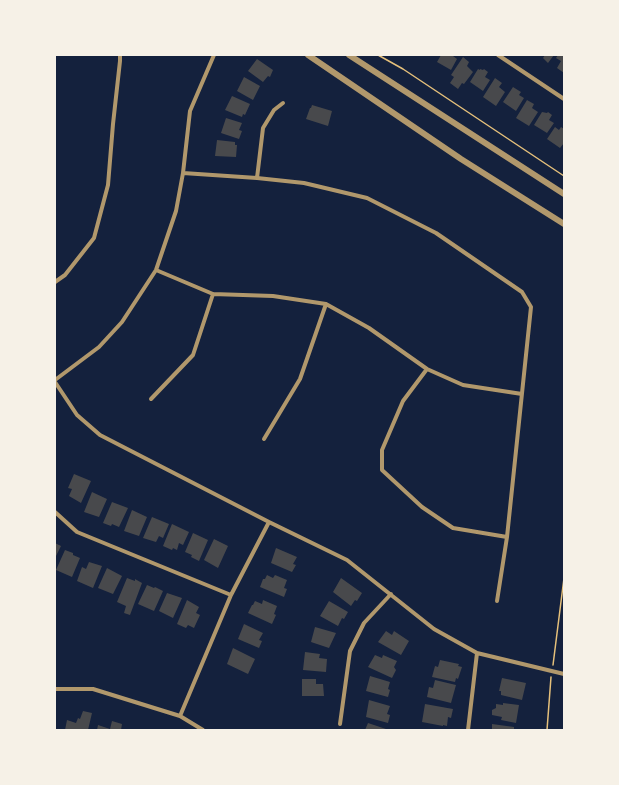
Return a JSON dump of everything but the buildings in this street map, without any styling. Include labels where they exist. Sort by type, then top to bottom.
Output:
[{"type":"street","points":[[55,282],[65,275],[94,238],[108,185],[120,55]]},
{"type":"street","points":[[214,55],[190,111],[176,211],[156,270],[122,322],[99,347],[55,381],[78,415],[100,435],[269,522],[347,560],[434,629],[477,653],[564,674]]},
{"type":"street","points":[[308,55],[460,159],[564,224]]},
{"type":"street","points":[[349,55],[564,194]]},
{"type":"street","points":[[498,55],[564,99]]},
{"type":"street","points":[[257,178],[263,128],[274,110],[283,103]]},
{"type":"street","points":[[182,173],[304,183],[367,198],[436,233],[522,292],[530,307],[507,537],[497,601]]},
{"type":"street","points":[[156,270],[213,294],[273,296],[326,304],[369,328],[427,369],[463,385],[522,394]]},
{"type":"street","points":[[151,399],[193,355],[213,294]]},
{"type":"street","points":[[264,439],[300,379],[326,304]]},
{"type":"street","points":[[427,369],[400,408],[382,450],[382,470],[422,507],[453,528],[507,537]]},
{"type":"street","points":[[55,512],[77,532],[231,595]]},
{"type":"street","points":[[180,716],[231,595],[269,522]]},
{"type":"street","points":[[340,724],[350,651],[364,623],[391,594]]},
{"type":"street","points":[[468,730],[477,653]]},
{"type":"street","points":[[55,689],[93,689],[180,716],[203,730]]},
{"type":"path","points":[[378,55],[403,69],[564,176]]},
{"type":"path","points":[[547,730],[552,671],[564,578]]}]
